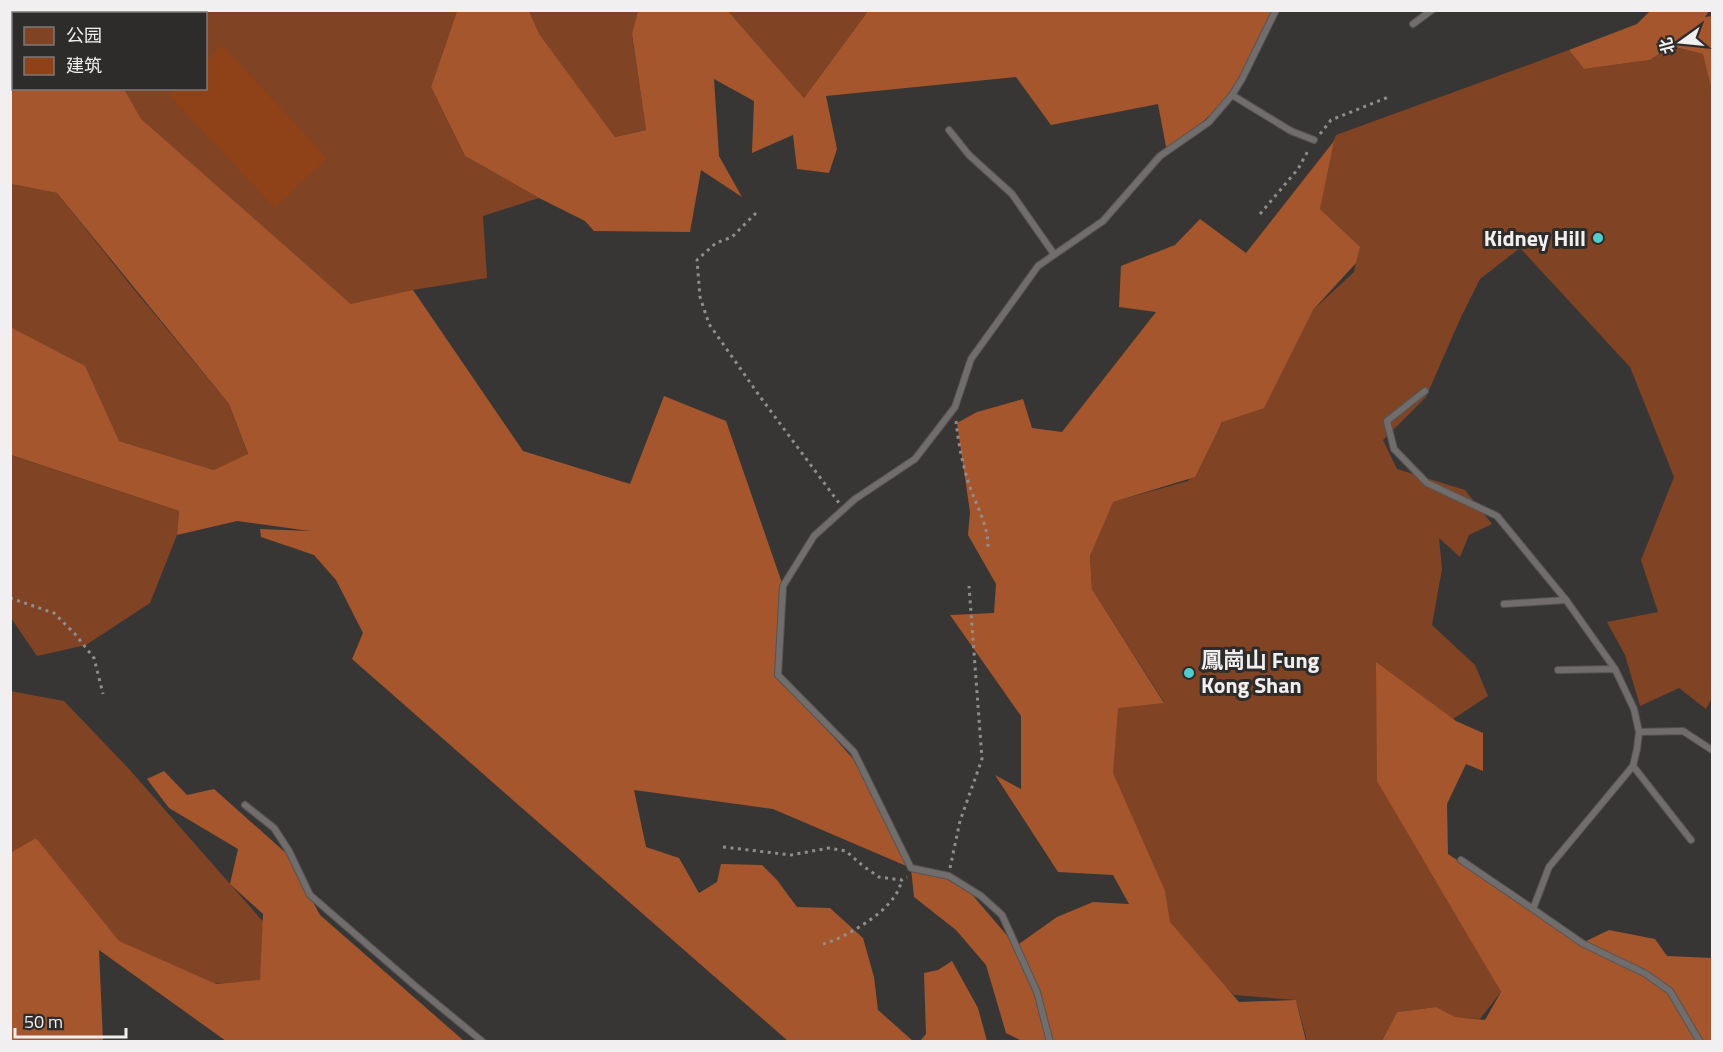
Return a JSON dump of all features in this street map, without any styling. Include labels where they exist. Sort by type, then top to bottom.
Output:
[{"type":"lane","points":[[1050,1041],[1037,992],[1002,915],[981,896],[949,876],[911,868],[854,752],[778,675],[783,586],[814,536],[855,499],[915,459],[955,407],[971,359],[1038,266],[1103,221],[1160,156],[1209,122],[1242,80],[1276,10]]},
{"type":"lane","points":[[1413,24],[1432,10]]},
{"type":"lane","points":[[1232,95],[1291,131],[1314,140]]},
{"type":"lane","points":[[949,129],[969,155],[1012,195],[1054,254]]},
{"type":"lane","points":[[1425,391],[1387,421],[1394,449],[1427,483],[1497,516],[1566,600],[1615,669],[1634,709],[1639,732],[1633,766],[1549,867],[1533,909]]},
{"type":"lane","points":[[1504,604],[1566,600]]},
{"type":"lane","points":[[1558,670],[1615,669]]},
{"type":"lane","points":[[1639,732],[1683,731],[1713,750]]},
{"type":"lane","points":[[1633,766],[1691,840]]},
{"type":"lane","points":[[245,805],[274,828],[289,851],[310,895],[483,1041]]},
{"type":"lane","points":[[1461,860],[1582,943],[1646,974],[1670,992],[1700,1041]]},
{"type":"path","points":[[1260,214],[1298,169],[1314,140],[1331,120],[1391,96]]},
{"type":"path","points":[[756,213],[732,237],[716,243],[697,260],[700,297],[709,324],[843,510]]},
{"type":"path","points":[[955,407],[958,440],[968,482],[988,536],[988,549]]},
{"type":"path","points":[[949,876],[960,821],[982,759],[969,586]]},
{"type":"path","points":[[10,598],[54,613],[75,634],[94,658],[103,694]]},
{"type":"path","points":[[723,847],[791,855],[830,848],[846,851],[879,877],[902,880],[910,876],[911,868]]},
{"type":"path","points":[[823,944],[838,939],[871,919],[894,898],[902,880]]},
{"type":"green space","points":[[457,11],[431,87],[465,156],[539,198],[483,216],[487,278],[413,290],[359,311],[140,119],[125,90],[207,90],[207,12],[130,12]]},
{"type":"green space","points":[[529,11],[638,11],[632,35],[646,130],[615,137],[538,34]]},
{"type":"green space","points":[[728,11],[868,11],[804,98]]},
{"type":"green space","points":[[1671,46],[1704,54],[1712,91],[1712,698],[1706,709],[1679,688],[1640,706],[1625,655],[1607,622],[1658,612],[1641,560],[1674,477],[1630,367],[1520,248],[1480,279],[1426,397],[1383,440],[1397,469],[1465,490],[1492,524],[1469,535],[1460,557],[1439,538],[1442,569],[1432,625],[1475,665],[1488,696],[1444,725],[1441,888],[1501,992],[1480,1019],[1450,1017],[1436,1007],[1397,1012],[1382,1041],[1307,1041],[1296,1000],[1234,995],[1166,928],[1106,768],[1118,707],[1164,702],[1092,589],[1090,556],[1112,502],[1188,481],[1230,409],[1313,310],[1354,272],[1359,247],[1320,209],[1326,159],[1336,135],[1569,50],[1584,69],[1650,60]]},
{"type":"green space","points":[[11,184],[57,193],[229,404],[251,463],[214,470],[119,441],[11,330]]},
{"type":"green space","points":[[10,455],[179,511],[177,535],[150,603],[86,645],[37,656],[11,618]]},
{"type":"green space","points":[[10,691],[64,701],[129,769],[266,925],[260,981],[209,984],[104,934],[36,838],[11,853]]},
{"type":"shaded area","points":[[11,11],[132,11],[12,12],[12,90],[125,90],[141,119],[351,304],[413,290],[523,451],[630,484],[664,396],[726,421],[783,586],[778,675],[864,771],[911,868],[773,809],[634,790],[646,847],[679,858],[699,893],[717,882],[721,864],[762,865],[777,880],[797,907],[830,908],[863,938],[874,977],[878,1010],[913,1041],[788,1041],[352,659],[363,633],[336,580],[314,555],[261,537],[260,529],[310,531],[237,521],[177,535],[179,511],[11,455],[10,327],[85,366],[119,441],[214,470],[248,454],[229,404],[57,193],[11,184]]},
{"type":"shaded area","points":[[457,11],[529,11],[539,34],[615,137],[646,130],[632,34],[638,11],[728,11],[804,98],[868,11],[1275,11],[1227,101],[1167,152],[1158,104],[1051,125],[1016,77],[826,96],[837,149],[829,173],[797,169],[793,135],[752,153],[754,101],[714,79],[719,156],[742,197],[701,170],[690,232],[594,231],[585,221],[465,156],[431,87]]},
{"type":"shaded area","points":[[1650,11],[1709,11],[1705,17],[1712,16],[1712,91],[1703,54],[1671,46],[1650,60],[1584,69],[1569,50],[1637,24]]},
{"type":"shaded area","points":[[1334,141],[1320,209],[1360,247],[1356,263],[1313,310],[1264,408],[1222,422],[1195,477],[1113,502],[1090,556],[1092,589],[1164,703],[1118,708],[1113,773],[1165,891],[1170,922],[1239,1002],[1296,1000],[1306,1041],[1022,1041],[1006,1033],[986,965],[956,930],[914,897],[911,868],[963,884],[1016,946],[1057,917],[1093,902],[1129,904],[1113,875],[1058,872],[995,775],[1021,789],[1021,716],[950,615],[994,613],[996,584],[968,535],[970,512],[957,423],[977,412],[1023,399],[1032,428],[1062,432],[1156,312],[1119,307],[1121,266],[1175,245],[1200,219],[1246,253]]},
{"type":"shaded area","points":[[1376,662],[1456,721],[1483,733],[1483,771],[1466,764],[1447,804],[1448,854],[1582,943],[1609,930],[1655,939],[1667,956],[1712,958],[1712,1041],[1382,1041],[1397,1012],[1436,1007],[1455,1017],[1485,1020],[1501,992],[1377,781]]},
{"type":"shaded area","points":[[164,771],[187,795],[214,789],[287,854],[320,915],[464,1041],[226,1041],[99,950],[103,1041],[11,1041],[10,853],[36,838],[119,941],[216,984],[260,980],[263,914],[230,884],[238,849],[169,808],[147,779]]},
{"type":"shaded area","points":[[952,961],[978,1008],[987,1041],[920,1041],[926,1034],[924,973],[938,970]]},
{"type":"building","points":[[222,45],[327,158],[275,208],[169,95],[174,90],[207,90],[207,60]]},
{"type":"place","name":"Kidney Hill","points":[[1598,238]]},
{"type":"place","name":"鳳崗山 Fung Kong Shan","points":[[1189,673]]}]
